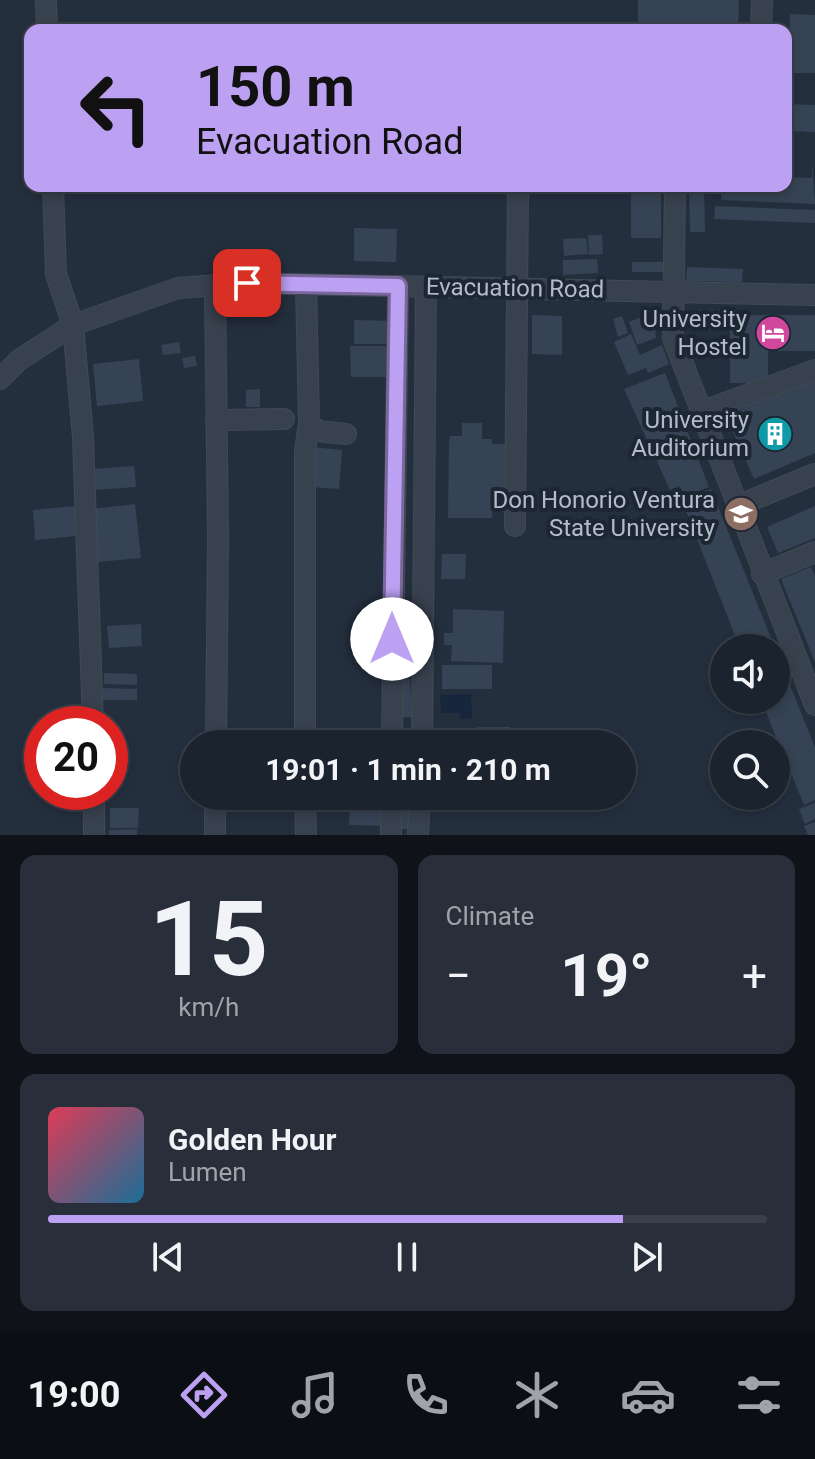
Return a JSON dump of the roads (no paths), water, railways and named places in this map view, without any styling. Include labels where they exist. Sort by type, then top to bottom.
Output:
[{"type":"street","points":[[46,0],[47,24]]},
{"type":"street","points":[[761,24],[762,0]]},
{"type":"street","points":[[53,192],[56,274],[73,325],[83,437],[92,706]]},
{"type":"street","points":[[515,526],[518,192]]},
{"type":"street","points":[[675,192],[673,338],[815,705]]},
{"type":"street","points":[[215,285],[216,730]]},
{"type":"street","name":"Evacuation Road","points":[[0,379],[19,360],[73,325],[178,288],[215,285],[426,286],[815,295]]},
{"type":"street","points":[[305,730],[305,451],[309,423],[306,285]]},
{"type":"street","points":[[392,730],[398,286]]},
{"type":"street","points":[[422,730],[426,286]]},
{"type":"street","points":[[703,411],[815,370]]},
{"type":"street","points":[[216,420],[284,419]]},
{"type":"street","points":[[309,423],[318,431],[346,434]]},
{"type":"street","points":[[737,506],[815,474]]},
{"type":"street","points":[[762,574],[815,552]]},
{"type":"street","points":[[94,810],[94,835]]},
{"type":"street","points":[[215,810],[215,835]]},
{"type":"street","points":[[305,810],[306,835]]},
{"type":"street","points":[[391,810],[391,835]]},
{"type":"street","points":[[418,835],[419,810]]},
{"type":"water","points":[[471,694],[472,718],[461,719],[460,713],[441,713],[440,695]]},
{"type":"place","name":"University Hostel","points":[[773,333]]},
{"type":"place","name":"University Auditorium","points":[[775,434]]},
{"type":"place","name":"Don Honorio Ventura State University","points":[[741,514]]}]
